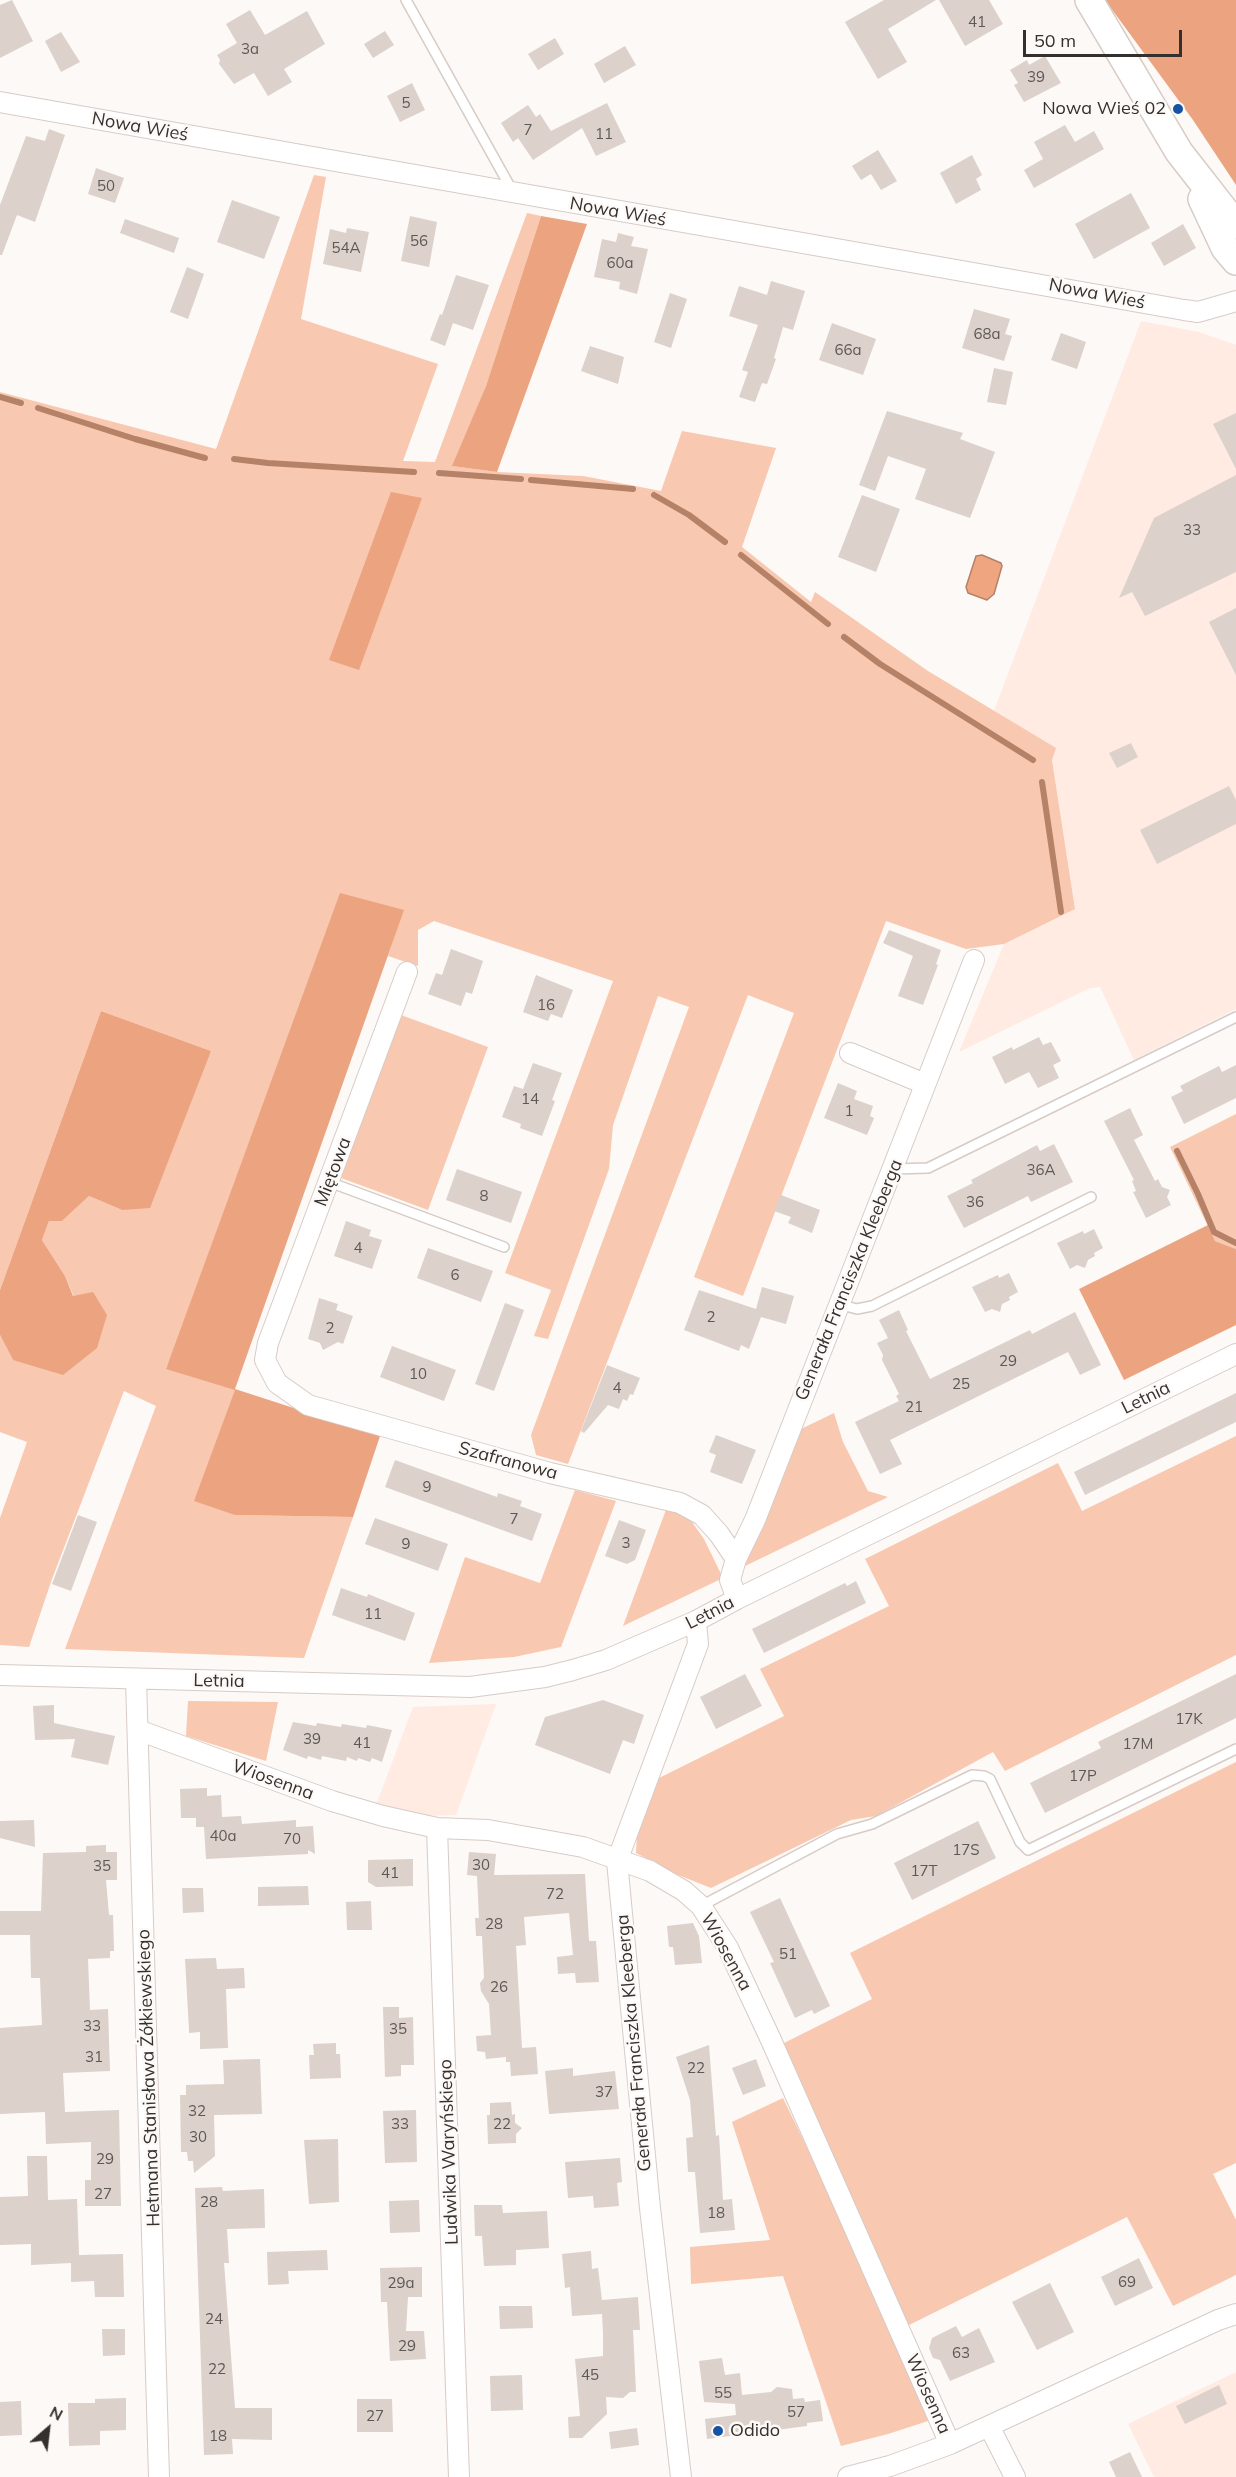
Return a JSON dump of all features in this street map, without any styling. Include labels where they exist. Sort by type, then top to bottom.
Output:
[{"type":"main road","points":[[1089,0],[1179,152],[1225,248],[1236,261]]},
{"type":"main road","points":[[1179,152],[1236,225]]},
{"type":"street","name":"Nowa Wieś","points":[[0,102],[1184,310],[1198,312],[1236,302]]},
{"type":"street","name":"Generała Franciszka Kleeberga","points":[[737,1599],[730,1580],[736,1559],[755,1520],[974,960]]},
{"type":"street","name":"Miętowa","points":[[271,1371],[265,1360],[268,1343],[407,972]]},
{"type":"street","points":[[850,1053],[925,1084]]},
{"type":"street","name":"Letnia","points":[[136,1679],[470,1687],[545,1677],[573,1670],[606,1660],[696,1622],[737,1599],[1236,1354]]},
{"type":"street","name":"Szafranowa","points":[[271,1371],[277,1383],[308,1405],[550,1473],[680,1503],[702,1515],[719,1534],[736,1559]]},
{"type":"street","name":"Generała Franciszka Kleeberga","points":[[681,2477],[650,2208],[617,1861],[698,1644],[696,1622]]},
{"type":"street","points":[[0,1675],[136,1679]]},
{"type":"street","name":"Hetmana Stanisława Żółkiewskiego","points":[[136,1679],[159,2477]]},
{"type":"street","name":"Wiosenna","points":[[138,1730],[332,1801],[437,1828],[488,1830],[582,1847],[650,1871],[684,1891],[701,1906],[728,1948],[950,2444]]},
{"type":"street","name":"Ludwika Waryńskiego","points":[[437,1828],[459,2477]]},
{"type":"street","points":[[848,2477],[897,2464],[950,2444],[1227,2317],[1236,2308]]},
{"type":"street","points":[[989,2426],[1015,2477]]},
{"type":"lane","points":[[406,0],[514,194]]},
{"type":"lane","points":[[893,1169],[928,1168],[1236,1017]]},
{"type":"lane","points":[[329,1182],[504,1247]]},
{"type":"lane","points":[[838,1304],[857,1309],[872,1306],[1091,1197]]},
{"type":"lane","points":[[701,1906],[837,1834],[872,1824],[972,1775],[990,1779],[1020,1842],[1029,1850],[1236,1749]]},
{"type":"shaded area","points":[[1105,0],[1236,0],[1236,185],[1193,120]]},
{"type":"shaded area","points":[[314,175],[326,177],[301,319],[438,364],[403,461],[435,462],[527,213],[541,216],[486,386],[453,466],[497,472],[583,476],[661,491],[682,431],[776,448],[742,547],[811,602],[815,592],[928,671],[1056,748],[1052,760],[1075,909],[1004,944],[966,949],[886,921],[743,1296],[694,1277],[794,1013],[748,995],[568,1464],[536,1455],[531,1435],[689,1007],[658,996],[613,1125],[609,1169],[548,1339],[534,1336],[551,1290],[505,1273],[613,981],[434,921],[418,930],[418,966],[388,956],[403,910],[166,1368],[235,1389],[235,1515],[353,1517],[304,1658],[65,1649],[156,1406],[124,1391],[52,1579],[29,1647],[0,1645],[0,1518],[27,1442],[0,1432],[0,1335],[13,1360],[74,1297],[65,1276],[42,1240],[49,1221],[62,1221],[89,1196],[122,1210],[211,1051],[101,1011],[0,1290],[0,392],[216,449]]},
{"type":"shaded area","points":[[541,216],[587,224],[497,472],[452,466],[486,386]]},
{"type":"shaded area","points":[[1141,321],[1199,332],[1236,345],[1236,1009],[1134,1060],[1100,987],[1090,988],[959,1052],[1004,944],[1075,908],[1052,759],[1055,748],[994,711]]},
{"type":"shaded area","points":[[391,492],[422,498],[359,670],[329,660]]},
{"type":"shaded area","points":[[982,555],[1001,563],[1002,566],[994,594],[987,600],[968,593],[966,587],[976,556]]},
{"type":"shaded area","points":[[340,893],[404,910],[235,1389],[380,1436],[353,1517],[235,1515],[194,1501],[235,1390],[166,1369]]},
{"type":"shaded area","points":[[101,1011],[211,1051],[150,1208],[122,1210],[89,1196],[62,1221],[49,1221],[42,1240],[65,1276],[73,1296],[93,1292],[107,1315],[97,1348],[63,1375],[13,1360],[0,1335],[0,1290]]},
{"type":"shaded area","points":[[401,1015],[488,1047],[428,1210],[341,1178]]},
{"type":"shaded area","points":[[1236,1114],[1236,1249],[1215,1241],[1170,1147]]},
{"type":"shaded area","points":[[1208,1225],[1215,1241],[1236,1249],[1236,1325],[1124,1380],[1079,1289]]},
{"type":"shaded area","points":[[834,1413],[843,1442],[868,1491],[888,1497],[745,1566],[799,1430]]},
{"type":"shaded area","points":[[1236,1436],[1236,1655],[1005,1771],[993,1752],[876,1816],[851,1820],[711,1888],[676,1874],[636,1853],[637,1835],[655,1780],[784,1716],[760,1669],[889,1606],[865,1559],[1058,1463],[1082,1511]]},
{"type":"shaded area","points":[[575,1490],[616,1501],[561,1647],[514,1657],[429,1663],[465,1557],[540,1583]]},
{"type":"shaded area","points":[[667,1507],[687,1515],[704,1539],[723,1578],[623,1626]]},
{"type":"shaded area","points":[[188,1701],[278,1702],[266,1761],[186,1736]]},
{"type":"shaded area","points":[[496,1704],[456,1815],[424,1816],[376,1805],[413,1707]]},
{"type":"shaded area","points":[[1236,1762],[1236,2163],[1213,2174],[1236,2220],[1236,2275],[1173,2306],[1127,2217],[905,2327],[820,2138],[784,2043],[872,1999],[850,1953]]},
{"type":"shaded area","points":[[783,2098],[853,2243],[928,2421],[841,2446],[783,2276],[691,2284],[690,2247],[770,2240],[732,2122]]},
{"type":"shaded area","points":[[1236,2372],[1236,2477],[1154,2477],[1128,2424]]},
{"type":"building","points":[[12,0],[33,41],[0,58],[0,5]]},
{"type":"building","points":[[884,0],[936,0],[888,29],[907,62],[878,79],[845,22]]},
{"type":"building","points":[[939,0],[989,0],[1003,24],[965,46]]},
{"type":"building","points":[[250,10],[265,35],[307,11],[325,44],[284,69],[292,82],[268,96],[254,73],[234,84],[219,64],[220,60],[217,55],[237,43],[226,24]]},
{"type":"building","points":[[385,31],[394,45],[373,58],[364,44]]},
{"type":"building","points":[[61,32],[80,62],[61,72],[45,41]]},
{"type":"building","points":[[555,38],[564,54],[538,70],[528,54]]},
{"type":"building","points":[[625,46],[636,65],[604,83],[594,64]]},
{"type":"building","points":[[1045,56],[1061,83],[1024,102],[1014,85],[1018,83],[1010,70],[1027,60],[1029,65]]},
{"type":"building","points":[[412,83],[425,110],[400,122],[387,96]]},
{"type":"building","points":[[607,103],[626,142],[596,156],[582,128],[533,160],[518,138],[513,142],[501,123],[528,105],[536,117],[540,114],[551,131]]},
{"type":"building","points":[[1065,125],[1075,142],[1094,131],[1104,149],[1034,188],[1024,170],[1043,159],[1034,142]]},
{"type":"building","points":[[49,129],[65,135],[35,222],[17,215],[2,255],[0,255],[0,205],[26,136],[45,141]]},
{"type":"building","points":[[878,150],[897,181],[881,190],[871,174],[861,180],[852,166]]},
{"type":"building","points":[[972,155],[982,175],[976,179],[981,190],[956,204],[940,173]]},
{"type":"building","points":[[96,168],[124,178],[115,203],[88,194]]},
{"type":"building","points":[[1131,193],[1150,228],[1094,259],[1075,224]]},
{"type":"building","points":[[232,200],[280,217],[264,259],[217,242]]},
{"type":"building","points":[[410,216],[437,222],[429,267],[401,261]]},
{"type":"building","points":[[125,219],[179,238],[174,253],[120,233]]},
{"type":"building","points":[[1183,224],[1196,248],[1164,266],[1151,243]]},
{"type":"building","points":[[347,228],[369,232],[361,272],[323,264],[330,229],[346,233]]},
{"type":"building","points":[[618,233],[634,237],[631,246],[648,249],[637,294],[619,289],[620,282],[594,277],[602,239],[616,242]]},
{"type":"building","points":[[187,267],[204,274],[188,319],[170,312]]},
{"type":"building","points":[[456,275],[489,285],[473,330],[453,323],[445,346],[430,340],[440,314],[442,315]]},
{"type":"building","points":[[771,281],[805,291],[793,330],[783,327],[774,358],[776,359],[767,384],[762,383],[755,402],[739,397],[748,372],[742,370],[758,325],[729,316],[739,286],[767,295]]},
{"type":"building","points":[[670,293],[687,299],[671,348],[654,342]]},
{"type":"building","points":[[974,309],[1010,319],[1005,334],[1012,336],[1004,361],[962,348]]},
{"type":"building","points":[[832,323],[876,339],[863,375],[819,360]]},
{"type":"building","points":[[1061,333],[1086,342],[1077,369],[1051,360]]},
{"type":"building","points":[[590,346],[624,357],[618,384],[581,371]]},
{"type":"building","points":[[994,368],[1013,372],[1006,405],[987,402]]},
{"type":"building","points":[[887,411],[963,433],[960,439],[995,452],[970,518],[915,499],[926,469],[888,456],[875,491],[859,485]]},
{"type":"building","points":[[1236,413],[1236,469],[1213,424]]},
{"type":"building","points":[[1236,475],[1236,572],[1145,616],[1132,592],[1119,598],[1154,518]]},
{"type":"building","points":[[862,495],[900,509],[876,572],[838,557]]},
{"type":"building","points":[[1236,608],[1236,675],[1209,622]]},
{"type":"building","points":[[1131,743],[1138,757],[1117,768],[1109,753]]},
{"type":"building","points":[[1229,786],[1236,800],[1236,824],[1157,864],[1140,830]]},
{"type":"building","points":[[889,930],[941,950],[936,964],[938,965],[923,1005],[898,996],[913,956],[883,943]]},
{"type":"building","points":[[451,949],[483,961],[472,994],[466,992],[461,1006],[428,994],[436,973],[442,975]]},
{"type":"building","points":[[536,975],[573,990],[562,1018],[551,1014],[548,1021],[523,1012]]},
{"type":"building","points":[[1039,1037],[1043,1045],[1051,1042],[1061,1061],[1053,1065],[1059,1078],[1038,1088],[1029,1072],[1005,1084],[992,1057]]},
{"type":"building","points":[[533,1063],[562,1073],[552,1100],[555,1101],[542,1136],[520,1128],[521,1124],[502,1117],[514,1086],[523,1089]]},
{"type":"building","points":[[1236,1065],[1236,1098],[1184,1124],[1171,1097],[1183,1091],[1180,1086],[1219,1066],[1222,1072]]},
{"type":"building","points":[[838,1083],[857,1091],[854,1099],[873,1106],[870,1116],[874,1118],[867,1135],[824,1118]]},
{"type":"building","points":[[1130,1108],[1143,1135],[1134,1140],[1155,1181],[1158,1179],[1162,1187],[1170,1190],[1167,1197],[1171,1205],[1146,1218],[1133,1192],[1136,1191],[1132,1181],[1134,1180],[1104,1121]]},
{"type":"building","points":[[1054,1144],[1073,1182],[1031,1202],[1028,1196],[964,1228],[947,1196],[973,1183],[971,1180],[1037,1145],[1040,1151]]},
{"type":"building","points":[[457,1169],[522,1192],[511,1223],[446,1200]]},
{"type":"building","points":[[781,1195],[820,1210],[812,1233],[788,1223],[791,1217],[774,1211]]},
{"type":"building","points":[[346,1221],[371,1230],[369,1236],[382,1240],[372,1269],[334,1256]]},
{"type":"building","points":[[1094,1229],[1103,1248],[1094,1253],[1095,1256],[1088,1260],[1085,1268],[1077,1265],[1070,1269],[1057,1243],[1083,1231],[1084,1234]]},
{"type":"building","points":[[428,1248],[493,1271],[481,1302],[417,1278]]},
{"type":"building","points":[[1009,1273],[1018,1292],[1002,1304],[1000,1312],[992,1309],[985,1312],[972,1287],[998,1275],[999,1278]]},
{"type":"building","points":[[762,1287],[794,1296],[786,1324],[761,1317],[749,1349],[741,1345],[739,1351],[684,1330],[699,1290],[756,1309]]},
{"type":"building","points":[[319,1298],[338,1304],[336,1310],[353,1316],[343,1344],[338,1342],[323,1350],[320,1343],[308,1339]]},
{"type":"building","points":[[505,1303],[524,1310],[494,1391],[475,1384]]},
{"type":"building","points":[[899,1310],[908,1330],[906,1331],[930,1379],[1030,1330],[1032,1334],[1075,1312],[1101,1365],[1080,1375],[1068,1352],[999,1386],[890,1440],[902,1464],[880,1474],[855,1422],[899,1401],[896,1396],[899,1394],[882,1360],[883,1355],[877,1343],[888,1338],[879,1320]]},
{"type":"building","points":[[392,1346],[456,1370],[444,1401],[380,1377]]},
{"type":"building","points":[[607,1365],[640,1378],[633,1395],[630,1394],[627,1401],[623,1399],[619,1409],[608,1405],[584,1433],[581,1431]]},
{"type":"building","points":[[1236,1393],[1236,1422],[1085,1495],[1074,1472]]},
{"type":"building","points":[[716,1435],[756,1450],[742,1484],[710,1472],[716,1455],[709,1452]]},
{"type":"building","points":[[395,1460],[497,1497],[498,1493],[522,1501],[520,1506],[542,1514],[532,1541],[385,1487]]},
{"type":"building","points":[[78,1515],[97,1522],[71,1591],[52,1584]]},
{"type":"building","points":[[375,1518],[448,1544],[438,1571],[365,1544]]},
{"type":"building","points":[[619,1520],[646,1530],[635,1560],[627,1564],[605,1556]]},
{"type":"building","points":[[856,1581],[866,1603],[764,1653],[752,1629],[845,1583],[847,1586]]},
{"type":"building","points":[[341,1588],[367,1597],[368,1594],[415,1613],[405,1641],[332,1615]]},
{"type":"building","points":[[745,1674],[762,1706],[716,1729],[700,1697]]},
{"type":"building","points":[[1236,1674],[1236,1718],[1045,1813],[1030,1783],[1101,1748],[1098,1742]]},
{"type":"building","points":[[603,1700],[644,1715],[634,1744],[623,1740],[610,1774],[535,1745],[545,1717]]},
{"type":"building","points":[[54,1705],[54,1723],[115,1736],[108,1765],[71,1757],[75,1739],[35,1740],[33,1706]]},
{"type":"building","points":[[293,1722],[316,1726],[317,1723],[341,1727],[342,1724],[366,1728],[367,1725],[392,1730],[382,1762],[372,1758],[370,1762],[358,1758],[357,1761],[347,1757],[346,1761],[322,1756],[321,1760],[308,1756],[307,1759],[283,1750]]},
{"type":"building","points":[[207,1788],[207,1796],[221,1795],[222,1817],[241,1816],[242,1824],[296,1820],[296,1827],[313,1826],[315,1854],[308,1850],[308,1854],[206,1859],[204,1827],[196,1827],[196,1818],[181,1818],[180,1789]]},
{"type":"building","points":[[34,1820],[35,1847],[0,1838],[0,1821]]},
{"type":"building","points":[[978,1821],[996,1858],[912,1900],[894,1863]]},
{"type":"building","points":[[106,1845],[106,1852],[117,1852],[117,1880],[106,1880],[109,1915],[113,1915],[114,1951],[110,1951],[110,1958],[88,1959],[90,2010],[108,2009],[110,2071],[63,2073],[65,2112],[119,2110],[121,2206],[85,2206],[85,2180],[91,2180],[91,2142],[46,2144],[45,2112],[0,2114],[0,2028],[42,2025],[40,1978],[31,1978],[30,1935],[0,1935],[0,1911],[41,1911],[43,1853],[86,1852],[86,1846]]},
{"type":"building","points":[[469,1852],[496,1854],[494,1875],[585,1874],[589,1941],[596,1941],[599,1982],[576,1983],[575,1973],[558,1974],[557,1957],[573,1955],[569,1913],[524,1917],[526,1945],[516,1946],[522,2048],[536,2047],[538,2074],[511,2076],[510,2062],[506,2062],[506,2057],[486,2059],[485,2052],[477,2051],[476,2036],[491,2035],[489,2004],[481,1991],[480,1983],[484,1978],[482,1936],[476,1936],[475,1918],[479,1918],[477,1876],[467,1875]]},
{"type":"building","points":[[413,1859],[413,1886],[376,1887],[368,1882],[368,1860]]},
{"type":"building","points":[[308,1886],[309,1905],[258,1906],[258,1887]]},
{"type":"building","points":[[182,1888],[203,1888],[204,1912],[183,1913]]},
{"type":"building","points":[[780,1898],[830,2006],[814,2014],[812,2010],[795,2018],[770,1963],[774,1962],[750,1912]]},
{"type":"building","points":[[371,1901],[372,1930],[347,1930],[346,1902]]},
{"type":"building","points":[[693,1923],[699,1936],[702,1963],[675,1965],[673,1947],[669,1947],[667,1926]]},
{"type":"building","points":[[216,1958],[217,1969],[244,1968],[245,1988],[226,1989],[228,2048],[200,2049],[200,2032],[189,2033],[185,1959]]},
{"type":"building","points":[[383,2007],[399,2007],[399,2018],[413,2017],[414,2065],[401,2065],[401,2076],[385,2077]]},
{"type":"building","points":[[336,2043],[336,2054],[340,2054],[341,2078],[310,2079],[309,2055],[314,2055],[313,2044]]},
{"type":"building","points":[[709,2045],[716,2136],[719,2135],[723,2200],[732,2199],[735,2230],[700,2233],[695,2172],[688,2172],[686,2138],[693,2137],[690,2100],[676,2057]]},
{"type":"building","points":[[260,2059],[262,2114],[214,2115],[215,2156],[194,2173],[193,2161],[188,2161],[187,2152],[181,2152],[180,2095],[186,2095],[186,2085],[224,2084],[223,2060]]},
{"type":"building","points":[[756,2059],[766,2086],[743,2095],[732,2068]]},
{"type":"building","points":[[573,2068],[573,2076],[615,2071],[619,2109],[549,2114],[545,2071]]},
{"type":"building","points":[[511,2102],[515,2123],[522,2128],[516,2134],[516,2143],[488,2144],[487,2115],[490,2115],[490,2103]]},
{"type":"building","points":[[416,2110],[417,2162],[385,2163],[383,2111]]},
{"type":"building","points":[[338,2139],[339,2202],[309,2204],[304,2140]]},
{"type":"building","points":[[27,2156],[47,2156],[48,2200],[77,2199],[79,2255],[123,2254],[124,2297],[95,2297],[94,2281],[71,2282],[71,2263],[31,2265],[31,2244],[0,2245],[0,2197],[28,2196]]},
{"type":"building","points":[[620,2158],[622,2182],[617,2183],[619,2206],[594,2208],[593,2196],[568,2198],[565,2162]]},
{"type":"building","points":[[222,2187],[223,2191],[264,2189],[265,2228],[227,2229],[229,2263],[224,2263],[235,2408],[272,2408],[272,2440],[232,2439],[233,2454],[204,2455],[195,2188]]},
{"type":"building","points":[[419,2200],[420,2232],[390,2233],[389,2201]]},
{"type":"building","points":[[474,2205],[502,2205],[503,2213],[547,2211],[549,2248],[516,2250],[516,2265],[484,2266],[482,2236],[475,2236]]},
{"type":"building","points":[[327,2250],[328,2270],[288,2271],[289,2284],[268,2285],[267,2252]]},
{"type":"building","points":[[591,2251],[592,2269],[598,2268],[602,2300],[638,2297],[640,2330],[633,2330],[636,2392],[630,2392],[623,2398],[606,2397],[607,2414],[582,2438],[569,2438],[568,2417],[580,2416],[575,2359],[603,2356],[603,2333],[602,2314],[572,2316],[570,2287],[565,2288],[562,2254]]},
{"type":"building","points":[[1139,2258],[1153,2288],[1115,2306],[1101,2277]]},
{"type":"building","points":[[422,2267],[422,2297],[408,2297],[406,2331],[424,2331],[426,2359],[390,2361],[387,2302],[381,2302],[380,2268]]},
{"type":"building","points":[[1050,2283],[1074,2332],[1037,2350],[1012,2302]]},
{"type":"building","points":[[499,2306],[532,2306],[533,2328],[500,2329]]},
{"type":"building","points":[[956,2326],[962,2337],[979,2328],[995,2362],[950,2381],[940,2360],[933,2358],[929,2348],[932,2338]]},
{"type":"building","points":[[102,2329],[125,2329],[125,2355],[103,2356]]},
{"type":"building","points":[[722,2358],[725,2375],[740,2373],[742,2395],[771,2392],[777,2387],[792,2389],[793,2399],[804,2398],[805,2402],[820,2400],[823,2421],[807,2423],[807,2426],[707,2439],[705,2419],[736,2415],[735,2404],[704,2402],[699,2361]]},
{"type":"building","points":[[522,2375],[523,2410],[491,2411],[490,2376]]},
{"type":"building","points":[[1219,2385],[1227,2404],[1185,2424],[1176,2406]]},
{"type":"building","points":[[126,2398],[126,2430],[100,2431],[100,2445],[69,2446],[68,2403],[95,2403],[95,2399]]},
{"type":"building","points":[[357,2399],[392,2399],[393,2432],[357,2432]]},
{"type":"building","points":[[21,2401],[22,2435],[0,2436],[0,2402]]},
{"type":"building","points":[[637,2428],[639,2445],[611,2449],[609,2432]]},
{"type":"building","points":[[1130,2452],[1142,2477],[1116,2477],[1109,2462]]},
{"type":"waterway","points":[[0,397],[21,403]]},
{"type":"waterway","points":[[38,408],[135,439],[205,458]]},
{"type":"waterway","points":[[234,459],[414,472]]},
{"type":"waterway","points":[[439,473],[521,479]]},
{"type":"waterway","points":[[531,480],[633,489]]},
{"type":"waterway","points":[[654,495],[689,515],[725,542]]},
{"type":"waterway","points":[[741,555],[828,624]]},
{"type":"waterway","points":[[844,637],[880,664],[1033,760]]},
{"type":"waterway","points":[[1042,782],[1061,912]]},
{"type":"waterway","points":[[1177,1151],[1214,1232],[1236,1243]]},
{"type":"place","name":"Nowa Wieś 02","points":[[1178,109]]},
{"type":"place","name":"Odido","points":[[718,2431]]}]
